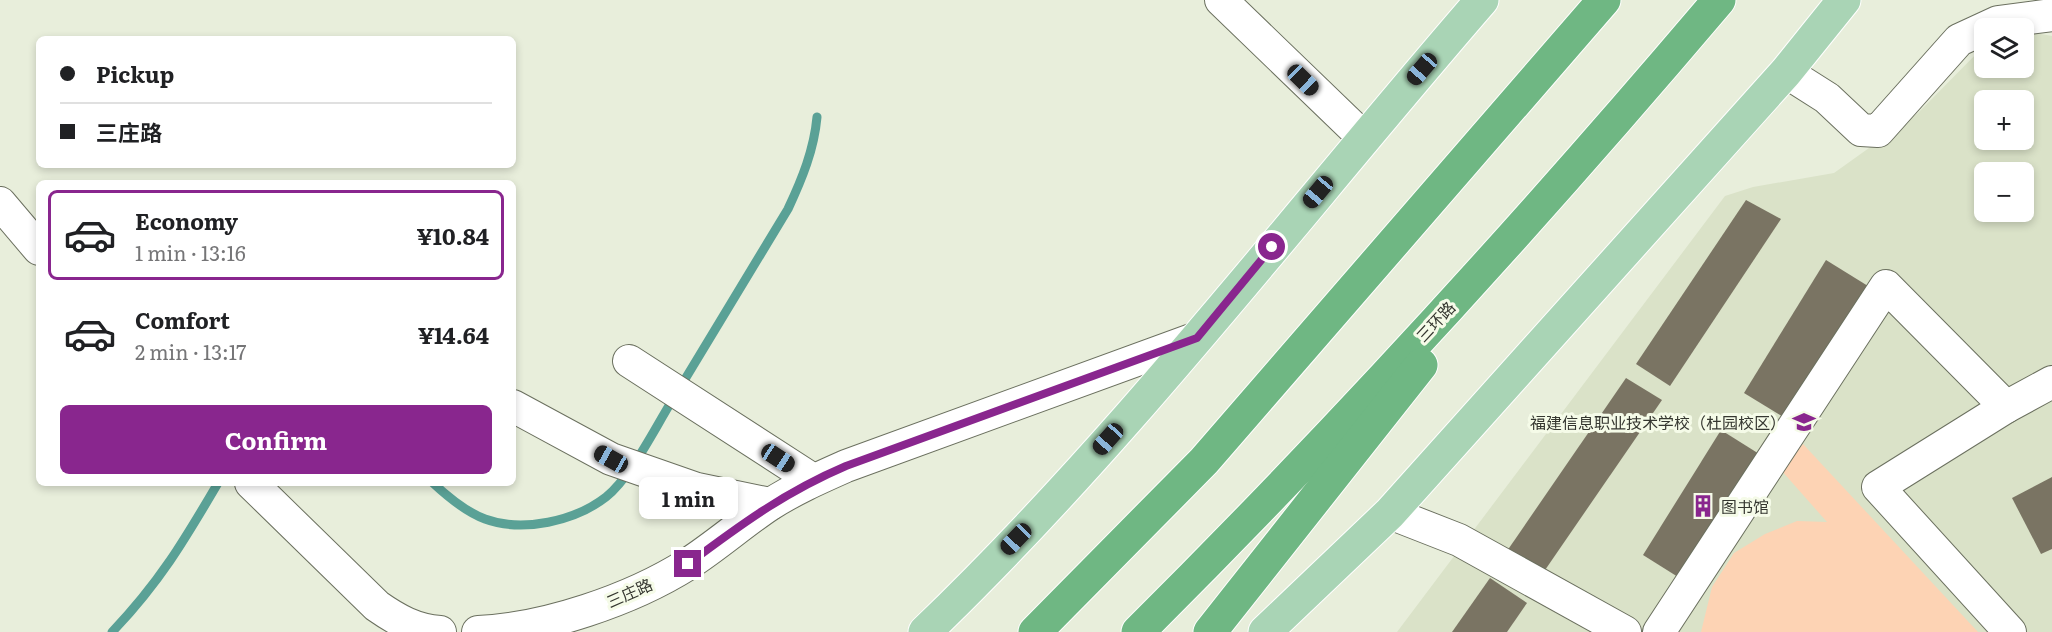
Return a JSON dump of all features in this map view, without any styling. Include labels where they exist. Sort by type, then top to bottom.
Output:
[{"type":"highway","points":[[1035,632],[1204,461],[1604,0]]},
{"type":"highway","name":"三环路","points":[[1138,632],[1256,514],[1580,164],[1719,0]]},
{"type":"highway","points":[[1210,632],[1580,164]]},
{"type":"main road","points":[[925,632],[1064,489],[1197,338],[1363,137],[1482,0]]},
{"type":"main road","points":[[1265,632],[1390,513],[1786,72],[1844,0]]},
{"type":"street","points":[[1221,0],[1363,137]]},
{"type":"street","points":[[1786,72],[1827,98],[1861,130],[1878,131],[1959,40],[1998,22],[2052,15]]},
{"type":"street","points":[[0,203],[36,245]]},
{"type":"street","points":[[1659,632],[1886,286],[2006,407]]},
{"type":"street","name":"三庄路","points":[[478,632],[527,626],[571,614],[631,592],[688,564],[770,504],[813,480],[1197,338]]},
{"type":"street","points":[[641,368],[813,480]]},
{"type":"street","points":[[2010,632],[1878,487],[2006,407],[2052,382]]},
{"type":"street","points":[[516,407],[611,459],[697,489],[770,504]]},
{"type":"street","points":[[254,486],[377,606],[399,622],[425,631],[440,632]]},
{"type":"street","points":[[1390,513],[1459,540],[1625,632]]},
{"type":"shaded area","name":"福建信息职业技术学校（杜园校区）","points":[[2034,33],[2052,36],[2052,632],[1397,632],[1725,196],[1753,187],[1834,173],[1918,113],[1974,56],[1974,78],[2034,78]]},
{"type":"shaded area","points":[[1803,444],[1978,632],[1701,632],[1712,587],[1734,553],[1765,534],[1797,521],[1827,522],[1781,470]]},
{"type":"building","points":[[1746,200],[1781,219],[1670,386],[1636,364]]},
{"type":"building","points":[[1826,260],[1868,286],[1785,418],[1744,393]]},
{"type":"building","points":[[1626,378],[1662,400],[1543,573],[1507,551]]},
{"type":"building","name":"图书馆","points":[[1721,430],[1764,457],[1686,582],[1643,555]]},
{"type":"building","points":[[2052,477],[2052,549],[2041,554],[2012,498]]},
{"type":"building","points":[[1490,578],[1527,603],[1507,632],[1452,632]]},
{"type":"waterway","points":[[436,486],[458,504],[478,516],[516,525],[548,522],[579,513],[615,489],[641,453],[788,209],[807,164],[817,117]]},
{"type":"waterway","points":[[112,632],[144,596],[170,561],[216,486]]},
{"type":"place","name":"福建信息职业技术学校（杜园校区）","points":[[1804,422]]},
{"type":"place","name":"图书馆","points":[[1703,506]]},
{"type":"route","points":[[688,564],[770,504],[803,484],[846,466],[1197,338],[1272,247]]}]
